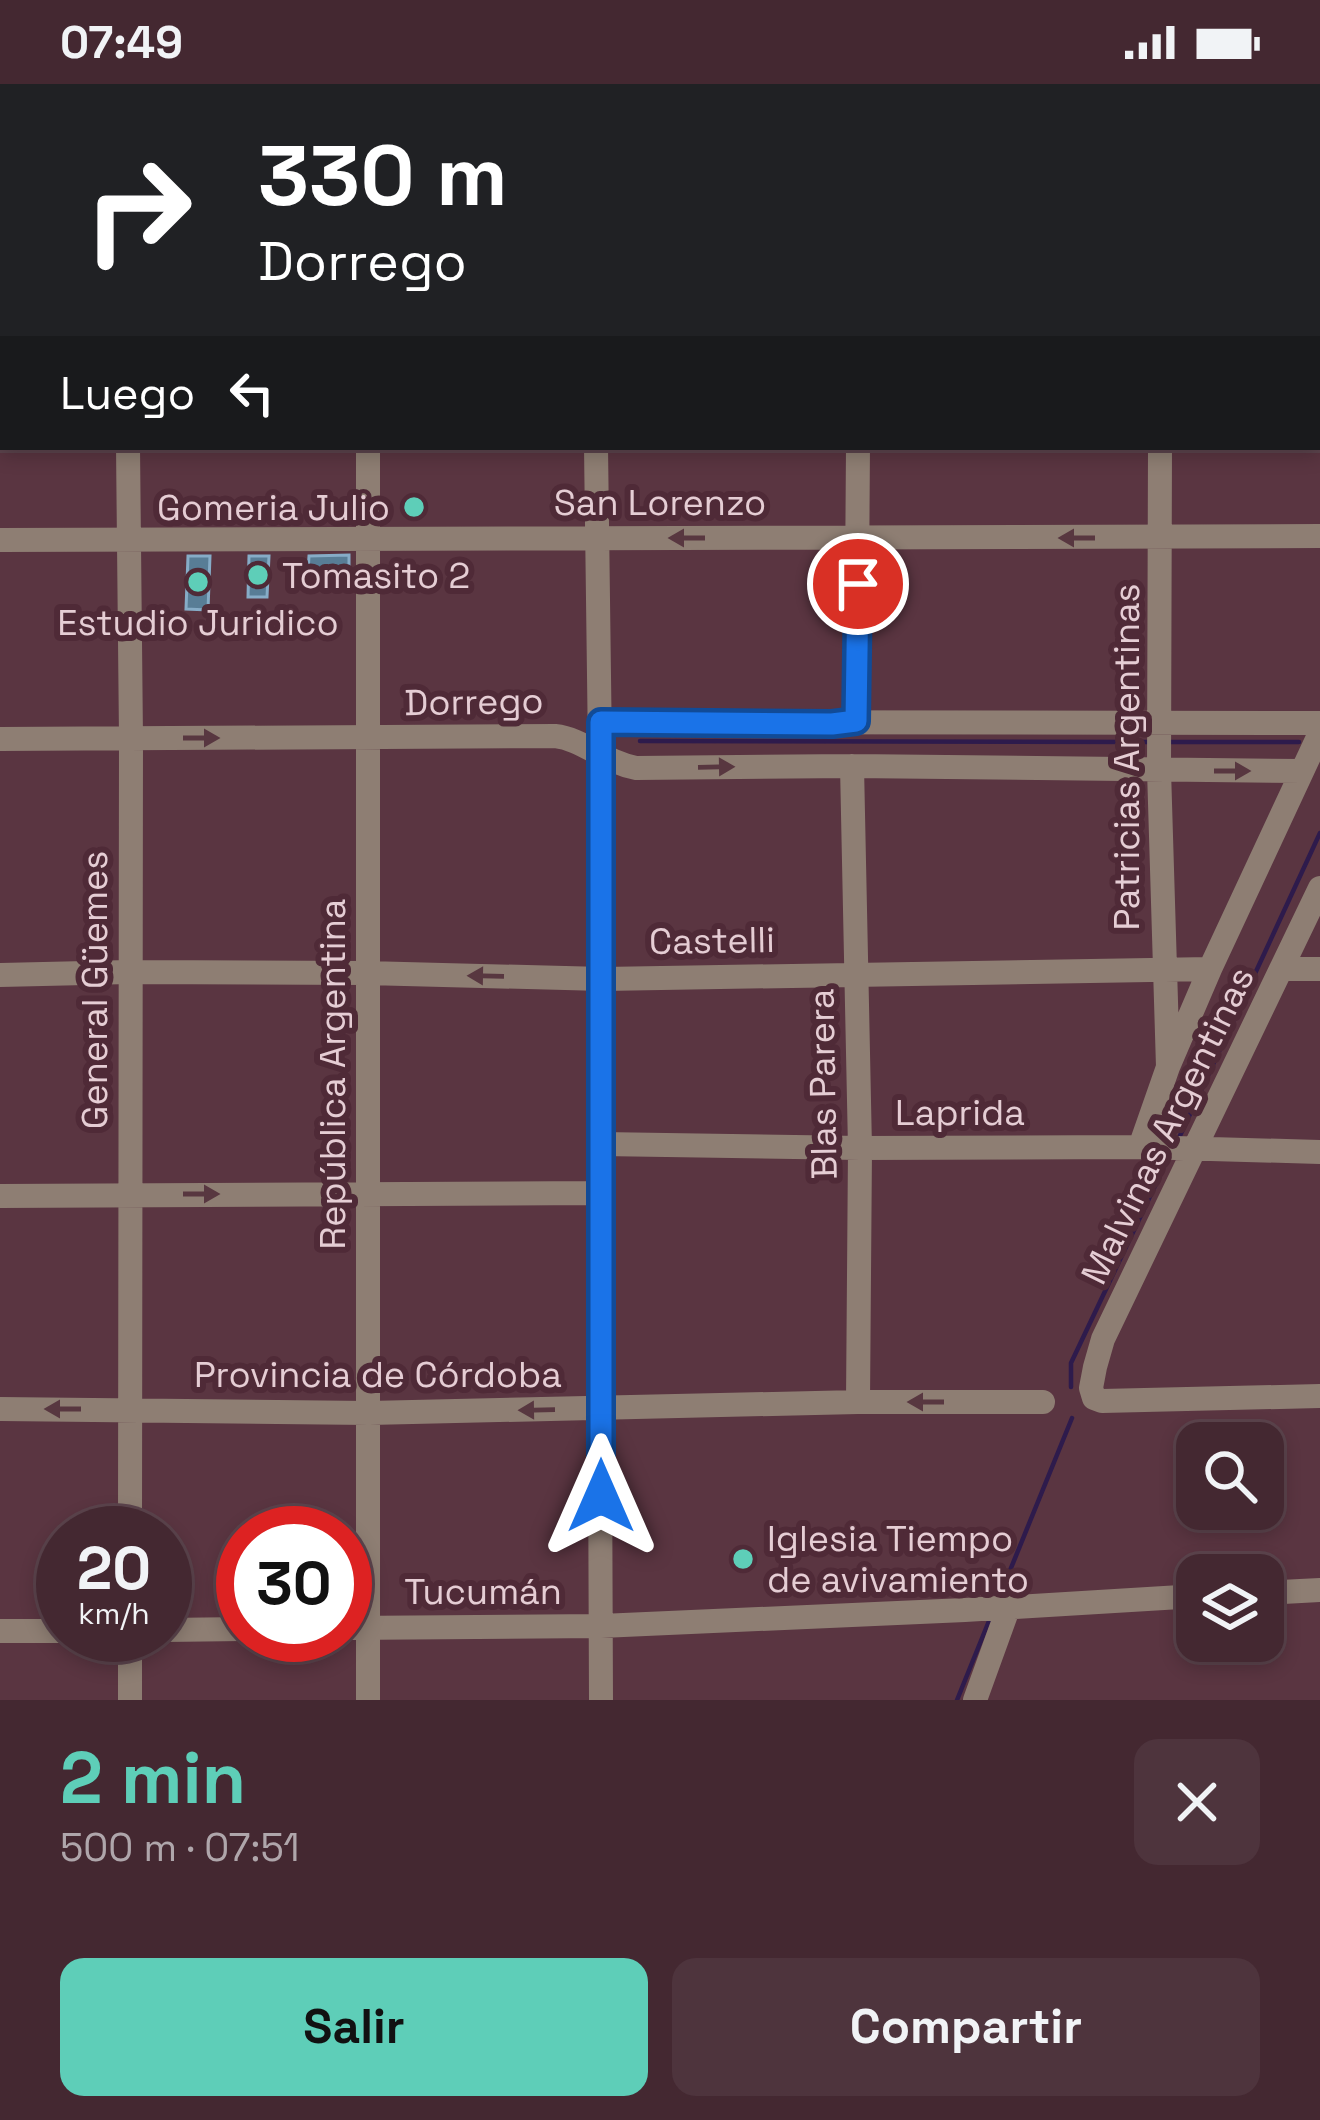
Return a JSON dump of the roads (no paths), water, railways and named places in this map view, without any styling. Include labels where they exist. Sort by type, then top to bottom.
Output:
[{"type":"street","name":"General Güemes","points":[[128,450],[130,1506]]},
{"type":"street","name":"República Argentina","points":[[364,1506],[369,1413],[368,450]]},
{"type":"street","points":[[596,450],[603,979],[601,1700]]},
{"type":"street","points":[[856,721],[858,450]]},
{"type":"street","name":"Patricias Argentinas","points":[[1160,450],[1159,770],[1168,1067]]},
{"type":"street","name":"San Lorenzo","points":[[0,540],[1320,536]]},
{"type":"street","points":[[601,722],[1320,723]]},
{"type":"street","name":"Malvinas Argentinas","points":[[1146,1147],[1168,1067],[1320,733]]},
{"type":"street","name":"Dorrego","points":[[0,739],[565,736],[602,757],[636,768],[1301,771]]},
{"type":"street","name":"Blas Parera","points":[[852,766],[860,1148],[858,1402]]},
{"type":"street","name":"Malvinas Argentinas","points":[[1320,888],[1187,1150],[1103,1340],[1091,1388],[1094,1398],[1102,1401],[1320,1396]]},
{"type":"street","name":"Castelli","points":[[0,976],[366,973],[603,979],[1210,969]]},
{"type":"street","points":[[1282,969],[1320,969]]},
{"type":"street","name":"Laprida","points":[[601,1144],[1320,1152]]},
{"type":"street","points":[[0,1196],[599,1193]]},
{"type":"street","name":"Provincia de Córdoba","points":[[0,1409],[369,1413],[1043,1402]]},
{"type":"street","points":[[1284,1592],[1320,1590]]},
{"type":"street","name":"Tucumán","points":[[372,1628],[601,1626],[1176,1597]]},
{"type":"street","points":[[975,1700],[1006,1606]]},
{"type":"street","points":[[0,1631],[36,1631]]},
{"type":"street","points":[[130,1662],[130,1700]]},
{"type":"street","name":"República Argentina","points":[[362,1662],[368,1700]]},
{"type":"waterway","points":[[640,741],[1150,742]]},
{"type":"waterway","points":[[1165,742],[1299,742]]},
{"type":"waterway","points":[[1178,1140],[1320,833]]},
{"type":"waterway","points":[[1071,1387],[1071,1363],[1163,1169]]},
{"type":"waterway","points":[[998,1600],[1072,1418]]},
{"type":"waterway","points":[[957,1700],[991,1616]]},
{"type":"place","name":"Gomeria Julio","points":[[414,507]]},
{"type":"place","name":"Tomasito 2","points":[[258,575]]},
{"type":"place","name":"Estudio Juridico","points":[[198,582]]},
{"type":"place","name":"Iglesia Tiempo de avivamiento","points":[[743,1559]]}]
